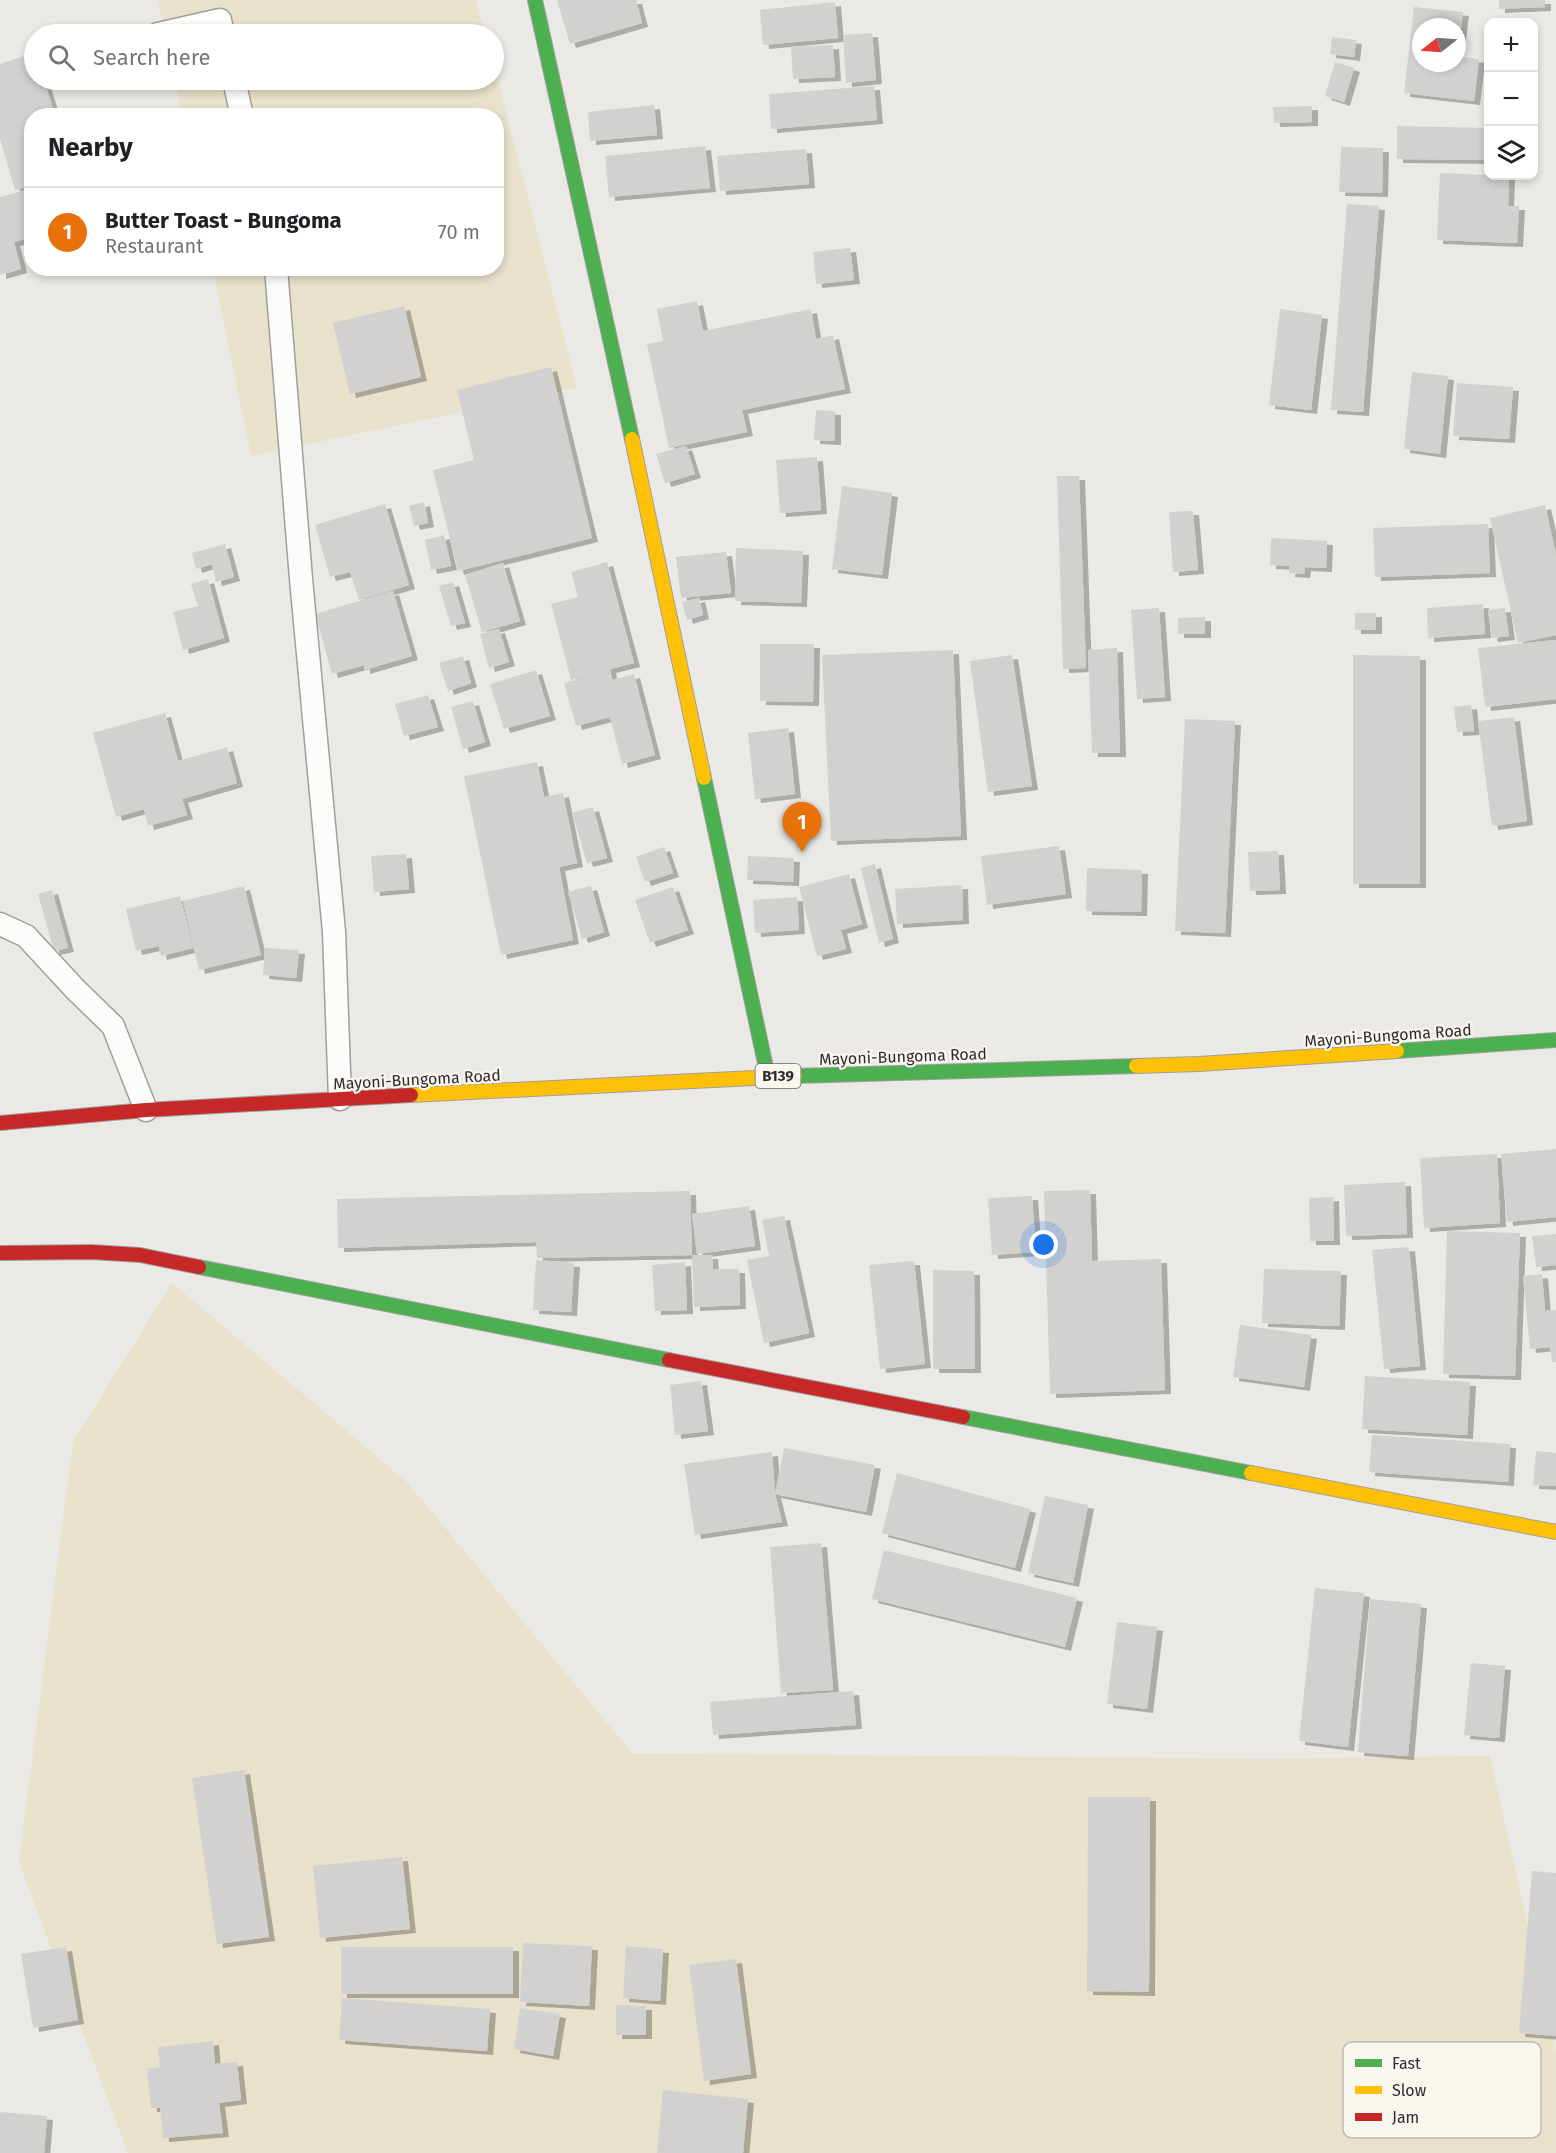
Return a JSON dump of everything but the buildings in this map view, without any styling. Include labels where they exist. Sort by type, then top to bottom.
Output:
[{"type":"street","points":[[535,0],[593,254],[626,418],[768,1077]]},
{"type":"street","name":"Mayoni-Bungoma Road","points":[[0,1123],[146,1110],[768,1077],[1199,1064],[1556,1040]]},
{"type":"street","points":[[0,1253],[91,1252],[140,1255],[1556,1532]]},
{"type":"lane","points":[[202,24],[220,20],[221,24]]},
{"type":"lane","points":[[236,90],[240,108]]},
{"type":"lane","points":[[277,276],[301,579],[334,932],[340,1100]]},
{"type":"lane","points":[[0,924],[26,936],[113,1026],[146,1110]]},
{"type":"shaded area","points":[[158,0],[476,0],[482,24],[163,24]]},
{"type":"shaded area","points":[[176,90],[500,90],[577,388],[251,456],[214,276],[504,276],[504,108],[180,108]]},
{"type":"shaded area","points":[[172,1283],[407,1482],[632,1753],[1267,1759],[1490,1756],[1556,2052],[1556,2153],[128,2153],[19,1862],[73,1442]]},
{"type":"traffic: fast","points":[[535,0],[632,439]]},
{"type":"traffic: fast","points":[[704,778],[768,1077]]},
{"type":"traffic: fast","points":[[1397,1051],[1556,1040]]},
{"type":"traffic: fast","points":[[795,1076],[1136,1066]]},
{"type":"traffic: fast","points":[[199,1267],[669,1360]]},
{"type":"traffic: fast","points":[[963,1417],[1251,1473]]},
{"type":"traffic: slow","points":[[632,439],[704,778]]},
{"type":"traffic: slow","points":[[1136,1066],[1397,1051]]},
{"type":"traffic: slow","points":[[411,1095],[795,1076]]},
{"type":"traffic: slow","points":[[1251,1473],[1556,1532]]},
{"type":"traffic: jam","points":[[0,1123],[146,1110],[411,1095]]},
{"type":"traffic: jam","points":[[0,1253],[91,1252],[140,1255],[199,1267]]},
{"type":"traffic: jam","points":[[669,1360],[963,1417]]},
{"type":"place","name":"Butter Toast - Bungoma","points":[[802,852]]}]
